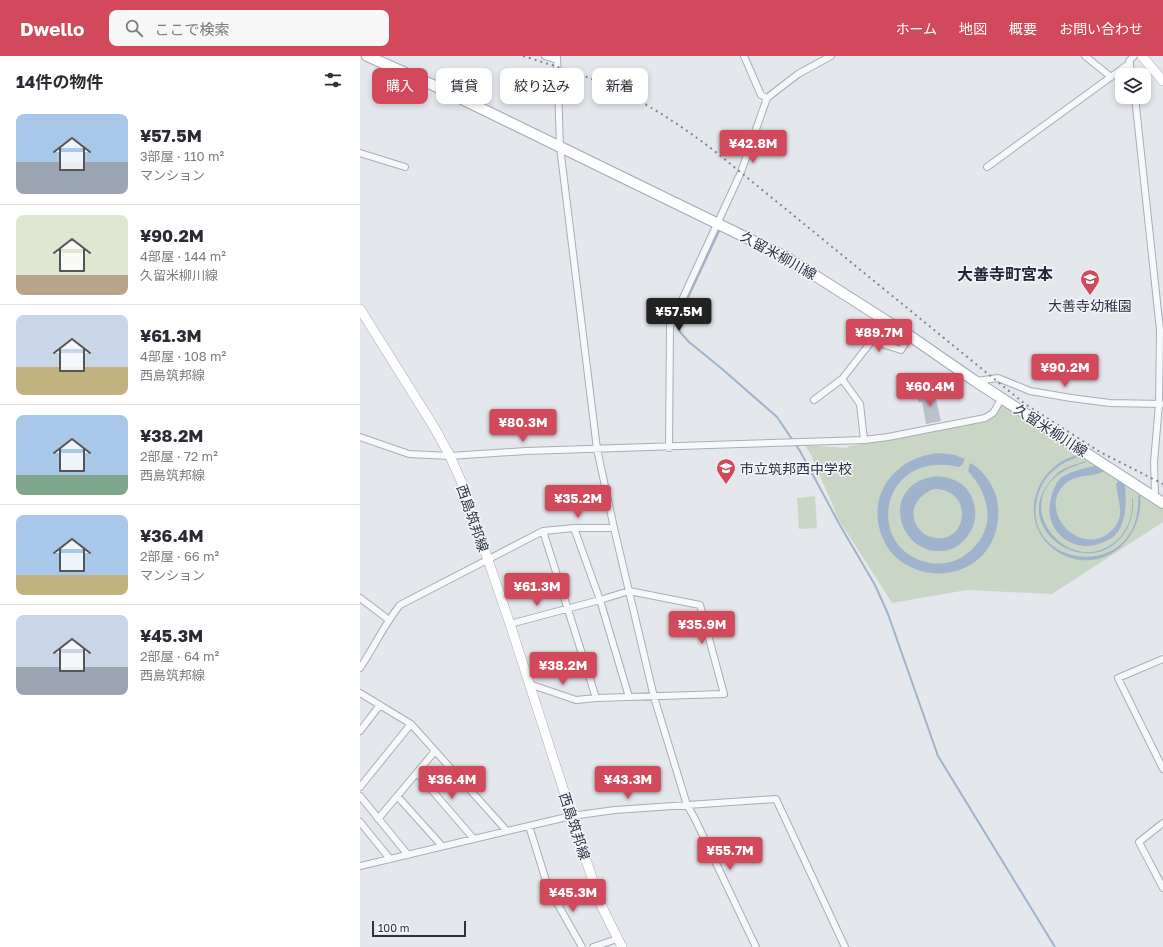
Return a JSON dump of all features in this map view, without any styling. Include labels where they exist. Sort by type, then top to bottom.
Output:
[{"type":"main road","name":"久留米柳川線","points":[[367,56],[433,85],[560,148],[786,256],[1163,503]]},
{"type":"main road","points":[[1142,56],[1163,81]]},
{"type":"main road","name":"西島筑邦線","points":[[360,309],[434,427],[461,480],[510,624],[600,903],[619,943]]},
{"type":"street","points":[[545,56],[557,58],[560,148],[597,449],[654,697],[687,805],[756,947]]},
{"type":"street","points":[[744,56],[761,95],[767,98]]},
{"type":"street","points":[[669,448],[670,326],[719,223],[741,172],[767,98],[798,74],[831,56]]},
{"type":"street","points":[[1085,56],[1111,77]]},
{"type":"street","points":[[1131,68],[1129,60],[1134,56]]},
{"type":"street","points":[[987,167],[1130,63]]},
{"type":"street","points":[[1136,104],[1160,330],[1161,404],[1154,462],[1155,495],[1153,496]]},
{"type":"street","points":[[360,153],[405,167]]},
{"type":"street","points":[[814,400],[842,378],[875,337],[882,344],[901,350],[910,336]]},
{"type":"street","points":[[842,378],[860,404],[864,440]]},
{"type":"street","points":[[975,381],[998,378],[1030,391],[1071,398],[1110,403],[1161,404]]},
{"type":"street","points":[[360,437],[409,454],[450,456],[597,449],[669,448],[864,440],[888,437],[985,418],[993,413],[1002,398]]},
{"type":"street","points":[[360,668],[389,620],[400,605],[543,531],[574,528],[614,528]]},
{"type":"street","points":[[574,528],[600,600],[629,697]]},
{"type":"street","points":[[543,531],[596,698]]},
{"type":"street","points":[[510,624],[629,591],[700,605],[724,694],[576,700],[529,684]]},
{"type":"street","points":[[360,599],[389,620]]},
{"type":"street","points":[[1163,659],[1118,678],[1163,769]]},
{"type":"street","points":[[360,693],[411,724],[506,830]]},
{"type":"street","points":[[360,731],[380,705]]},
{"type":"street","points":[[360,786],[411,724]]},
{"type":"street","points":[[378,819],[435,751]]},
{"type":"street","points":[[417,773],[473,838]]},
{"type":"street","points":[[398,797],[442,846]]},
{"type":"street","points":[[361,798],[408,855]]},
{"type":"street","points":[[360,866],[506,830],[571,816],[614,810],[776,799],[845,947]]},
{"type":"street","points":[[360,822],[390,859]]},
{"type":"street","points":[[1163,822],[1139,842],[1163,888]]},
{"type":"street","points":[[530,826],[548,887],[582,947]]},
{"type":"street","points":[[593,947],[619,943]]},
{"type":"green space","points":[[1003,403],[1163,506],[1163,522],[1052,594],[967,590],[892,603],[839,520],[811,455],[805,445],[847,448],[849,446],[870,443],[994,415],[997,408]]},
{"type":"green space","points":[[815,496],[817,528],[799,529],[797,498]]},
{"type":"water","points":[[939,453],[955,455],[965,459],[959,467],[932,465],[911,472],[897,486],[889,503],[889,522],[895,540],[909,555],[930,563],[939,564],[949,562],[965,555],[975,546],[982,536],[988,514],[982,492],[968,471],[970,463],[981,471],[992,486],[997,499],[998,512],[997,526],[989,547],[975,561],[958,570],[939,573],[919,571],[902,562],[888,547],[879,527],[877,512],[879,499],[891,476],[912,460],[925,455]]},
{"type":"water","points":[[1078,455],[1078,457],[1065,462],[1054,470],[1046,479],[1039,492],[1036,518],[1044,537],[1060,551],[1081,556],[1102,555],[1121,544],[1134,524],[1138,495],[1140,495],[1138,520],[1133,532],[1126,542],[1117,550],[1094,560],[1081,560],[1058,552],[1048,544],[1041,535],[1036,525],[1034,513],[1034,501],[1038,489],[1045,477],[1059,463]]},
{"type":"water","points":[[1086,461],[1061,473],[1046,488],[1052,479],[1063,469]]},
{"type":"water","points":[[1097,465],[1125,484],[1126,500],[1123,521],[1118,531],[1112,538],[1093,545],[1082,546],[1063,538],[1056,530],[1051,521],[1049,510],[1051,498],[1055,486],[1062,477],[1074,471]],"holes":[[[1104,471],[1118,481],[1116,484],[1120,515],[1116,525],[1109,533],[1097,539],[1085,539],[1074,535],[1065,527],[1058,517],[1056,505],[1058,494],[1066,483],[1075,478]]]},
{"type":"water","points":[[937,476],[954,480],[965,487],[970,493],[975,507],[974,521],[969,534],[956,547],[944,551],[927,549],[917,544],[909,536],[903,526],[900,515],[901,503],[905,493],[917,482],[925,478]],"holes":[[[934,489],[947,491],[956,497],[961,506],[962,515],[960,524],[955,532],[947,537],[936,538],[927,536],[916,524],[914,518],[915,506],[922,496]]]},
{"type":"water","points":[[1046,489],[1041,504],[1044,520],[1053,535],[1066,546],[1082,552],[1100,550],[1121,536],[1125,531],[1131,515],[1133,498],[1132,515],[1129,526],[1119,540],[1104,550],[1088,553],[1071,551],[1057,543],[1046,531],[1040,517],[1040,501]]},
{"type":"building","points":[[934,391],[941,421],[926,424],[922,402],[919,403],[917,395]]},
{"type":"waterway","points":[[720,229],[678,319],[680,332],[689,342],[777,417],[800,451],[841,527],[875,585],[888,614],[938,756],[1055,947]]},
{"type":"railway","points":[[523,56],[612,87],[659,112],[680,126],[712,149],[1025,404],[1100,452],[1163,484]]},
{"type":"place","name":"大善寺幼稚園","points":[[1090,296]]},
{"type":"place","name":"市立筑邦西中学校","points":[[726,485]]},
{"type":"district","name":"大善寺町宮本","points":[[1005,274]]}]
